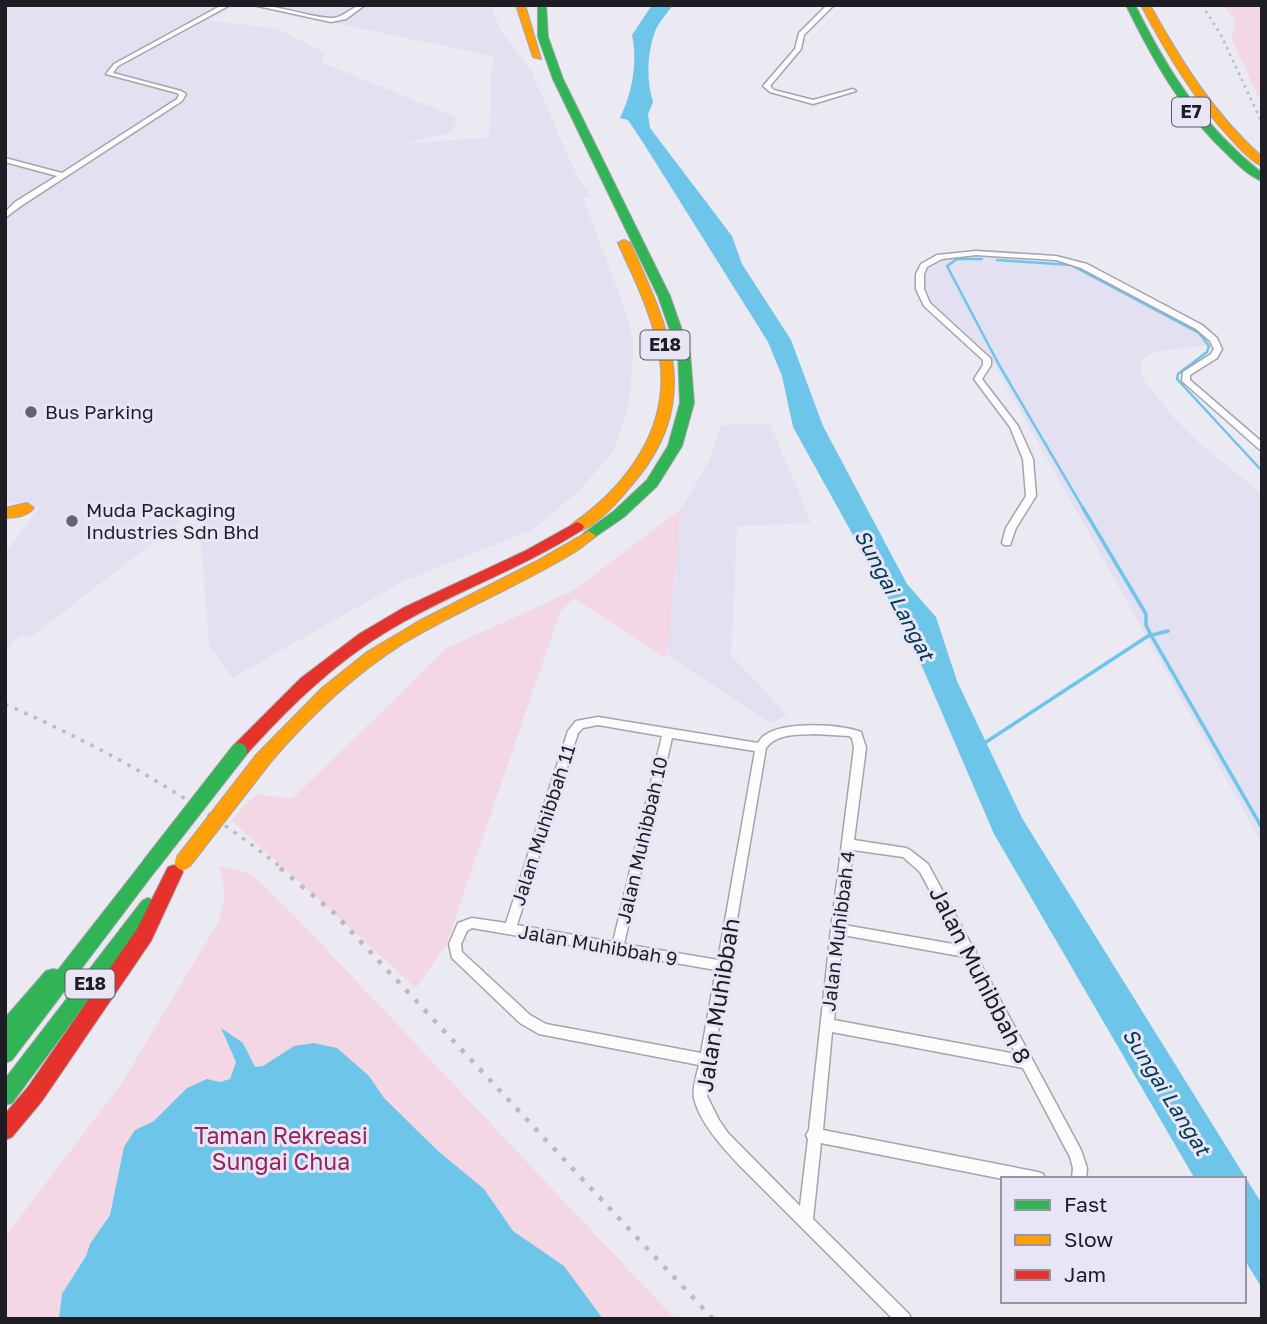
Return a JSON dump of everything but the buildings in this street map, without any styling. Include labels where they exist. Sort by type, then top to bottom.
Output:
[{"type":"main road","name":"E18","points":[[5,1054],[239,751],[276,709],[345,651],[388,623],[524,560],[582,525],[624,488],[639,470],[659,437],[670,399],[670,378],[659,326],[540,62],[520,5]]},
{"type":"main road","name":"E18","points":[[5,1096],[178,867],[298,716],[334,683],[371,656],[428,622],[583,543],[616,517],[656,474],[674,448],[688,403],[687,376],[678,331],[558,79],[543,37],[542,5]]},
{"type":"main road","name":"E7","points":[[1130,5],[1177,94],[1201,125],[1239,161],[1262,178]]},
{"type":"main road","name":"E7","points":[[1145,5],[1180,73],[1205,108],[1262,163]]},
{"type":"main road","points":[[5,513],[15,513],[27,508]]},
{"type":"main road","points":[[5,1130],[35,1094],[144,935],[178,867]]},
{"type":"main road","points":[[5,1020],[86,947]]},
{"type":"main road","points":[[5,1032],[40,989]]},
{"type":"street","points":[[5,216],[18,204],[183,97],[183,94],[173,90],[109,74],[112,69],[227,5]]},
{"type":"street","points":[[256,5],[331,20],[345,18],[362,5]]},
{"type":"street","points":[[831,5],[801,34],[797,49],[766,86],[772,91],[813,102],[853,91]]},
{"type":"street","points":[[5,160],[62,175]]},
{"type":"street","points":[[1007,543],[1012,528],[1031,496],[1028,460],[1014,426],[978,379],[987,365],[986,359],[927,304],[921,294],[922,270],[928,263],[940,257],[975,253],[1072,261],[1199,327],[1214,340],[1218,349],[1214,356],[1186,374],[1186,381],[1262,447]]},
{"type":"street","name":"Jalan Muhibbah 11","points":[[510,929],[573,731],[580,724],[598,720],[668,732]]},
{"type":"street","name":"Jalan Muhibbah 4","points":[[763,744],[777,734],[842,729],[857,735],[860,748],[813,1135],[806,1222]]},
{"type":"street","points":[[668,732],[763,744]]},
{"type":"street","name":"Jalan Muhibbah 10","points":[[617,948],[668,732]]},
{"type":"street","name":"Jalan Muhibbah","points":[[763,744],[700,1096],[707,1117],[720,1135],[904,1319]]},
{"type":"street","name":"Jalan Muhibbah 8","points":[[848,844],[913,856],[924,868],[1076,1155],[1079,1177]]},
{"type":"street","name":"Jalan Muhibbah 9","points":[[707,1060],[544,1030],[525,1019],[456,954],[457,935],[462,926],[472,923],[723,966]]},
{"type":"street","points":[[837,929],[971,953]]},
{"type":"street","points":[[827,1025],[1025,1062]]},
{"type":"street","points":[[813,1135],[1028,1177]]},
{"type":"shaded area","points":[[5,5],[236,5],[208,21],[276,28],[323,52],[323,63],[458,118],[452,132],[405,144],[490,137],[491,74],[494,56],[245,5],[491,5],[500,29],[531,71],[577,176],[591,196],[583,198],[625,310],[634,343],[629,403],[613,452],[579,491],[532,530],[402,582],[232,678],[209,644],[199,515],[193,512],[31,637],[20,635],[5,650],[5,554],[39,507],[5,501]]},
{"type":"shaded area","points":[[972,255],[1062,261],[1078,265],[1198,330],[1209,340],[1211,345],[1154,352],[1142,359],[1140,369],[1146,383],[1172,416],[1198,442],[1262,494],[1262,843],[993,362],[925,296],[924,273],[928,267],[947,258]]},
{"type":"shaded area","points":[[770,423],[811,523],[737,526],[731,655],[787,715],[770,723],[667,655],[681,509],[710,459],[721,425]]},
{"type":"green space","points":[[1223,5],[1262,5],[1262,104],[1231,38],[1236,20]]},
{"type":"green space","points":[[681,509],[667,655],[664,657],[574,598],[560,612],[446,945],[416,988],[231,820],[257,794],[292,799],[447,648],[574,590]]},
{"type":"green space","name":"Taman Rekreasi Sungai Chua","points":[[219,866],[251,874],[293,914],[675,1319],[5,1319],[5,1237],[122,1083],[219,921],[225,894]]},
{"type":"water","name":"Sungai Langat","points":[[652,5],[673,5],[656,29],[649,56],[648,75],[653,102],[648,114],[650,128],[732,236],[742,264],[791,340],[823,426],[907,584],[936,617],[957,681],[1022,818],[1245,1177],[1194,1177],[994,834],[909,636],[793,427],[782,376],[768,342],[644,144],[628,120],[620,118],[633,78],[632,35]]},
{"type":"water","points":[[221,1028],[243,1043],[255,1067],[263,1066],[294,1046],[314,1043],[337,1048],[369,1076],[384,1098],[437,1150],[484,1189],[513,1231],[564,1266],[603,1319],[59,1319],[62,1294],[110,1215],[124,1147],[135,1130],[154,1121],[187,1088],[207,1079],[220,1082],[230,1079],[236,1062]]},
{"type":"water","points":[[1246,1178],[1262,1204],[1262,1288],[1246,1262]]},
{"type":"waterway","points":[[837,5],[844,5]]},
{"type":"waterway","points":[[982,259],[957,259],[947,266],[998,363],[1084,510]]},
{"type":"waterway","points":[[997,260],[1071,265],[1199,333],[1209,346],[1207,352],[1178,374],[1177,379],[1262,471]]},
{"type":"waterway","points":[[1083,508],[1146,614],[1146,625],[1151,635]]},
{"type":"waterway","points":[[1151,635],[1168,631]]},
{"type":"waterway","points":[[983,744],[1151,635]]},
{"type":"waterway","points":[[1151,635],[1262,828]]},
{"type":"railway","points":[[1202,5],[1221,35],[1262,123]]},
{"type":"railway","points":[[5,704],[80,739],[150,777],[217,820],[283,869]]},
{"type":"railway","points":[[280,868],[334,913],[713,1319]]},
{"type":"traffic: fast","points":[[542,5],[543,37],[558,79],[664,296],[684,353],[687,403],[675,446],[652,483],[619,514],[589,536]]},
{"type":"traffic: fast","points":[[1130,5],[1170,79],[1200,121],[1238,159],[1262,178]]},
{"type":"traffic: fast","points":[[150,865],[239,751]]},
{"type":"traffic: fast","points":[[5,1054],[150,865]]},
{"type":"traffic: fast","points":[[5,1096],[148,906]]},
{"type":"traffic: fast","points":[[5,1032],[53,977]]},
{"type":"traffic: slow","points":[[520,5],[538,57]]},
{"type":"traffic: slow","points":[[1145,5],[1170,49],[1210,109],[1262,163]]},
{"type":"traffic: slow","points":[[577,527],[608,502],[635,473],[654,444],[665,415],[669,387],[667,358],[650,301],[624,243]]},
{"type":"traffic: slow","points":[[5,513],[15,513],[27,508]]},
{"type":"traffic: slow","points":[[263,759],[306,712],[373,656],[424,624],[540,566],[589,536]]},
{"type":"traffic: slow","points":[[183,862],[263,759]]},
{"type":"traffic: jam","points":[[239,751],[307,682],[364,638],[409,612],[530,555],[577,527]]},
{"type":"traffic: jam","points":[[5,1130],[35,1094],[144,935],[174,872]]},
{"type":"place","name":"Bus Parking","points":[[31,412]]},
{"type":"place","name":"Muda Packaging Industries Sdn Bhd","points":[[72,521]]}]
